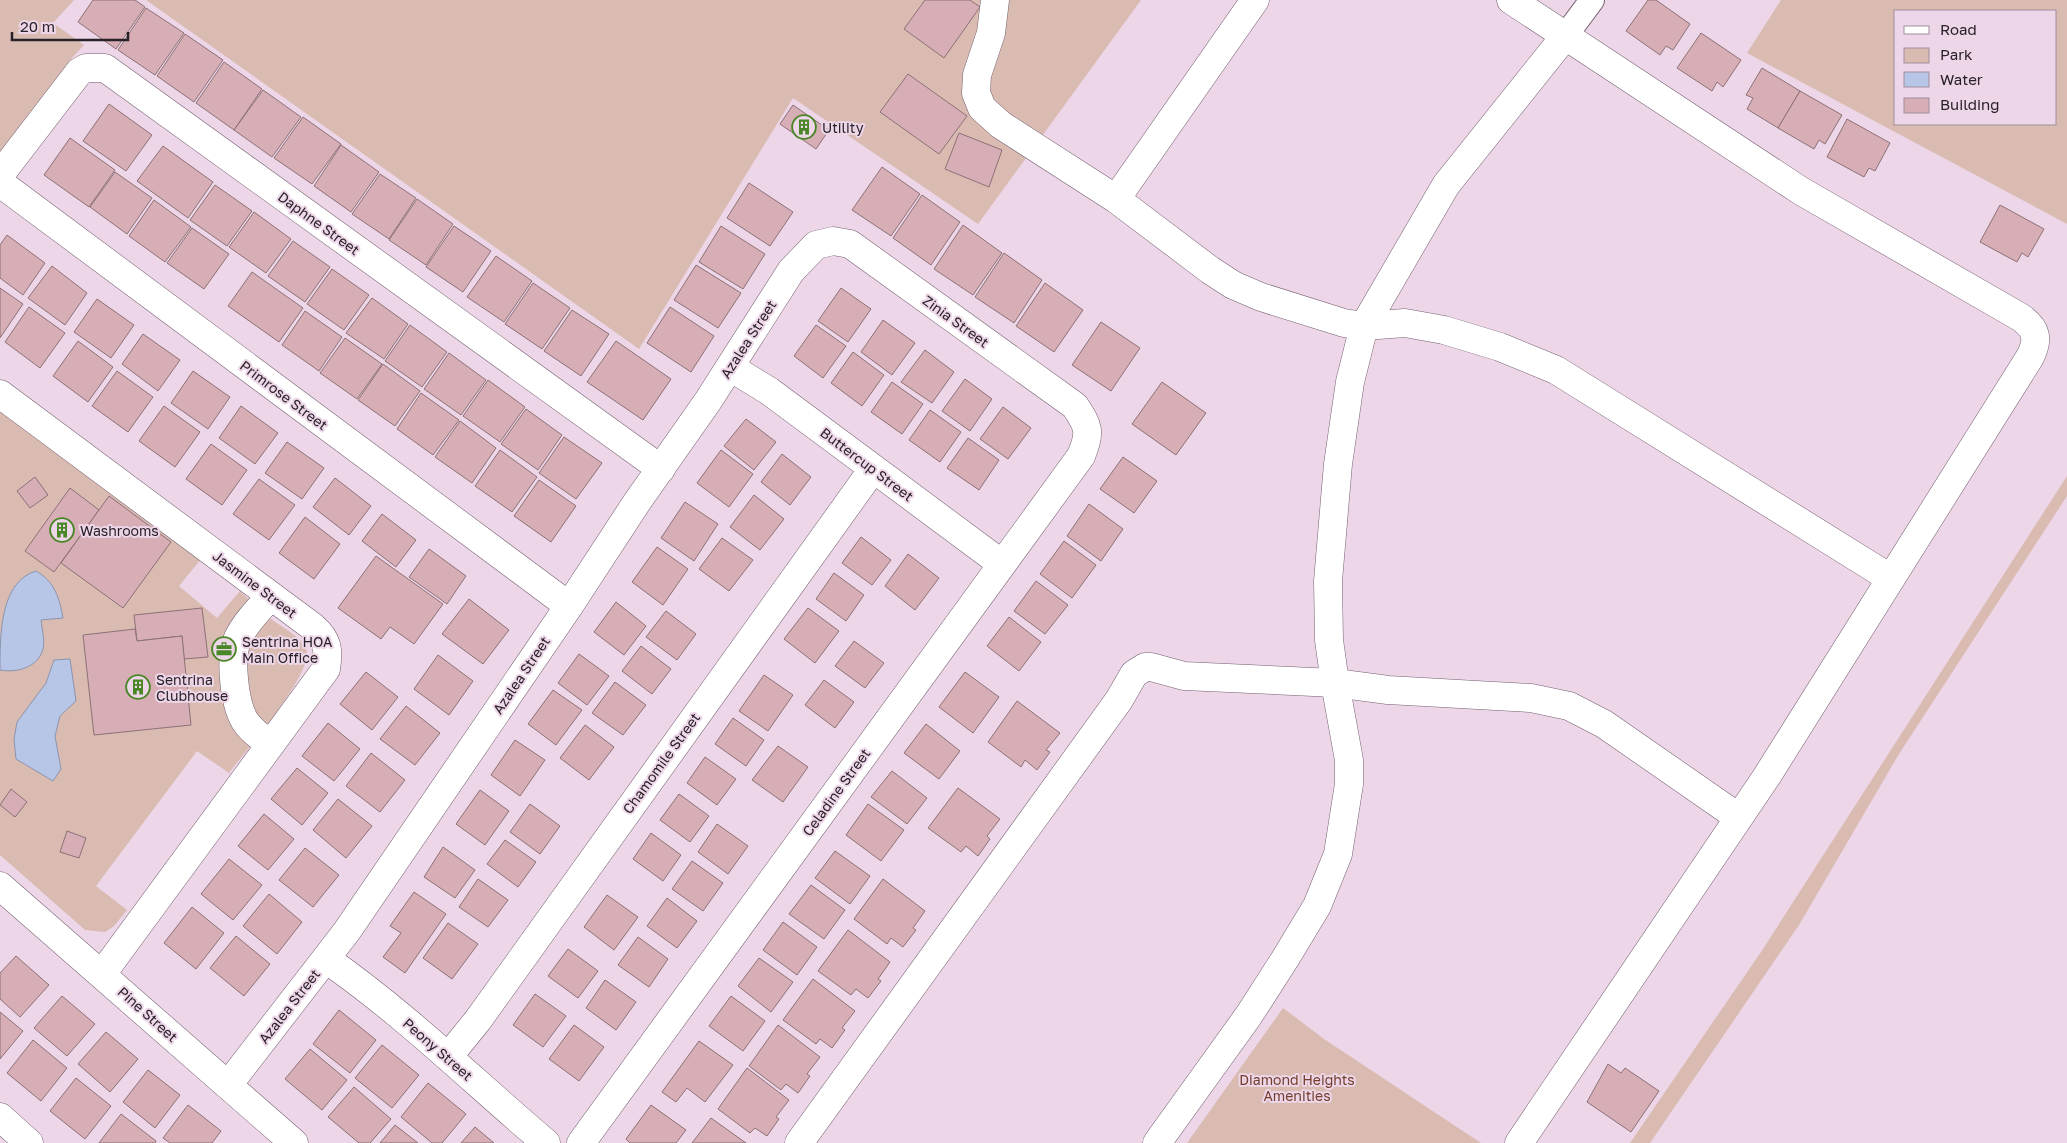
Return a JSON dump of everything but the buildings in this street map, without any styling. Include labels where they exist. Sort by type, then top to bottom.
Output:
[{"type":"street","points":[[995,0],[991,33],[977,75],[976,93],[982,108],[1001,126],[1116,199],[1195,259],[1233,284],[1261,297],[1318,315],[1364,326],[1405,323],[1444,330],[1500,347],[1556,370],[1890,578]]},
{"type":"street","points":[[1116,199],[1255,0]]},
{"type":"street","points":[[1511,0],[1801,191],[2031,325],[2036,337],[2030,357],[1916,542],[1890,578],[1767,776],[1519,1143]]},
{"type":"street","points":[[1158,1143],[1249,1015],[1285,959],[1317,906],[1338,854],[1349,784],[1349,760],[1334,683],[1329,640],[1328,581],[1338,464],[1350,382],[1364,326],[1446,186],[1566,35]]},
{"type":"street","name":"Daphne Street","points":[[0,175],[79,72],[86,68],[104,68],[661,469]]},
{"type":"street","name":"Primrose Street","points":[[0,183],[569,606]]},
{"type":"street","name":"Zinia Street","points":[[803,257],[816,245],[833,240],[850,244],[1074,406],[1087,424],[1088,439]]},
{"type":"street","name":"Azalea Street","points":[[228,1085],[326,959],[569,606],[803,257]]},
{"type":"street","name":"Buttercup Street","points":[[730,367],[769,391],[1002,564]]},
{"type":"street","name":"Jasmine Street","points":[[0,394],[104,469],[323,636],[328,650],[326,669],[102,974]]},
{"type":"street","name":"Celadine Street","points":[[581,1143],[1081,456],[1088,439]]},
{"type":"street","name":"Chamomile Street","points":[[448,1057],[478,1020],[873,469]]},
{"type":"street","points":[[270,744],[246,723],[241,714],[233,658],[237,640],[246,625],[271,596]]},
{"type":"street","points":[[799,1143],[1108,716],[1134,674],[1144,667],[1151,666],[1184,676],[1334,683],[1388,690],[1531,698],[1569,706],[1604,724],[1738,817]]},
{"type":"street","name":"Pine Street","points":[[0,886],[294,1143]]},
{"type":"street","name":"Peony Street","points":[[326,959],[362,984],[546,1143]]},
{"type":"street","points":[[0,1117],[29,1143]]},
{"type":"lane","points":[[1566,35],[1592,0]]},
{"type":"green space","points":[[0,0],[74,0],[53,23],[84,45],[71,59],[79,72],[0,175]]},
{"type":"green space","points":[[146,0],[1141,0],[978,224],[793,98],[639,349]]},
{"type":"green space","points":[[1781,0],[2067,0],[2067,224],[1747,53]]},
{"type":"green space","points":[[0,410],[201,559],[179,586],[217,618],[240,591],[267,616],[295,636],[306,649],[306,659],[301,674],[290,692],[229,773],[197,751],[96,886],[127,910],[114,926],[105,932],[85,930],[0,855]]},
{"type":"green space","points":[[2067,476],[2067,496],[1899,754],[1799,925],[1650,1143],[1630,1143],[1761,952]]},
{"type":"green space","name":"Diamond Heights Amenities","points":[[1283,1008],[1324,1039],[1481,1143],[1187,1143]]},
{"type":"water","points":[[36,571],[52,585],[60,603],[63,618],[41,620],[44,646],[36,661],[26,668],[19,670],[0,670],[4,611],[15,586],[24,577]]},
{"type":"water","points":[[70,659],[76,701],[60,716],[55,736],[61,769],[53,781],[16,759],[14,739],[17,722],[46,683],[54,660]]},
{"type":"place","name":"Utility","points":[[804,127]]},
{"type":"place","name":"Washrooms","points":[[62,530]]},
{"type":"place","name":"Sentrina HOA Main Office","points":[[224,649]]},
{"type":"place","name":"Sentrina Clubhouse","points":[[138,687]]}]
